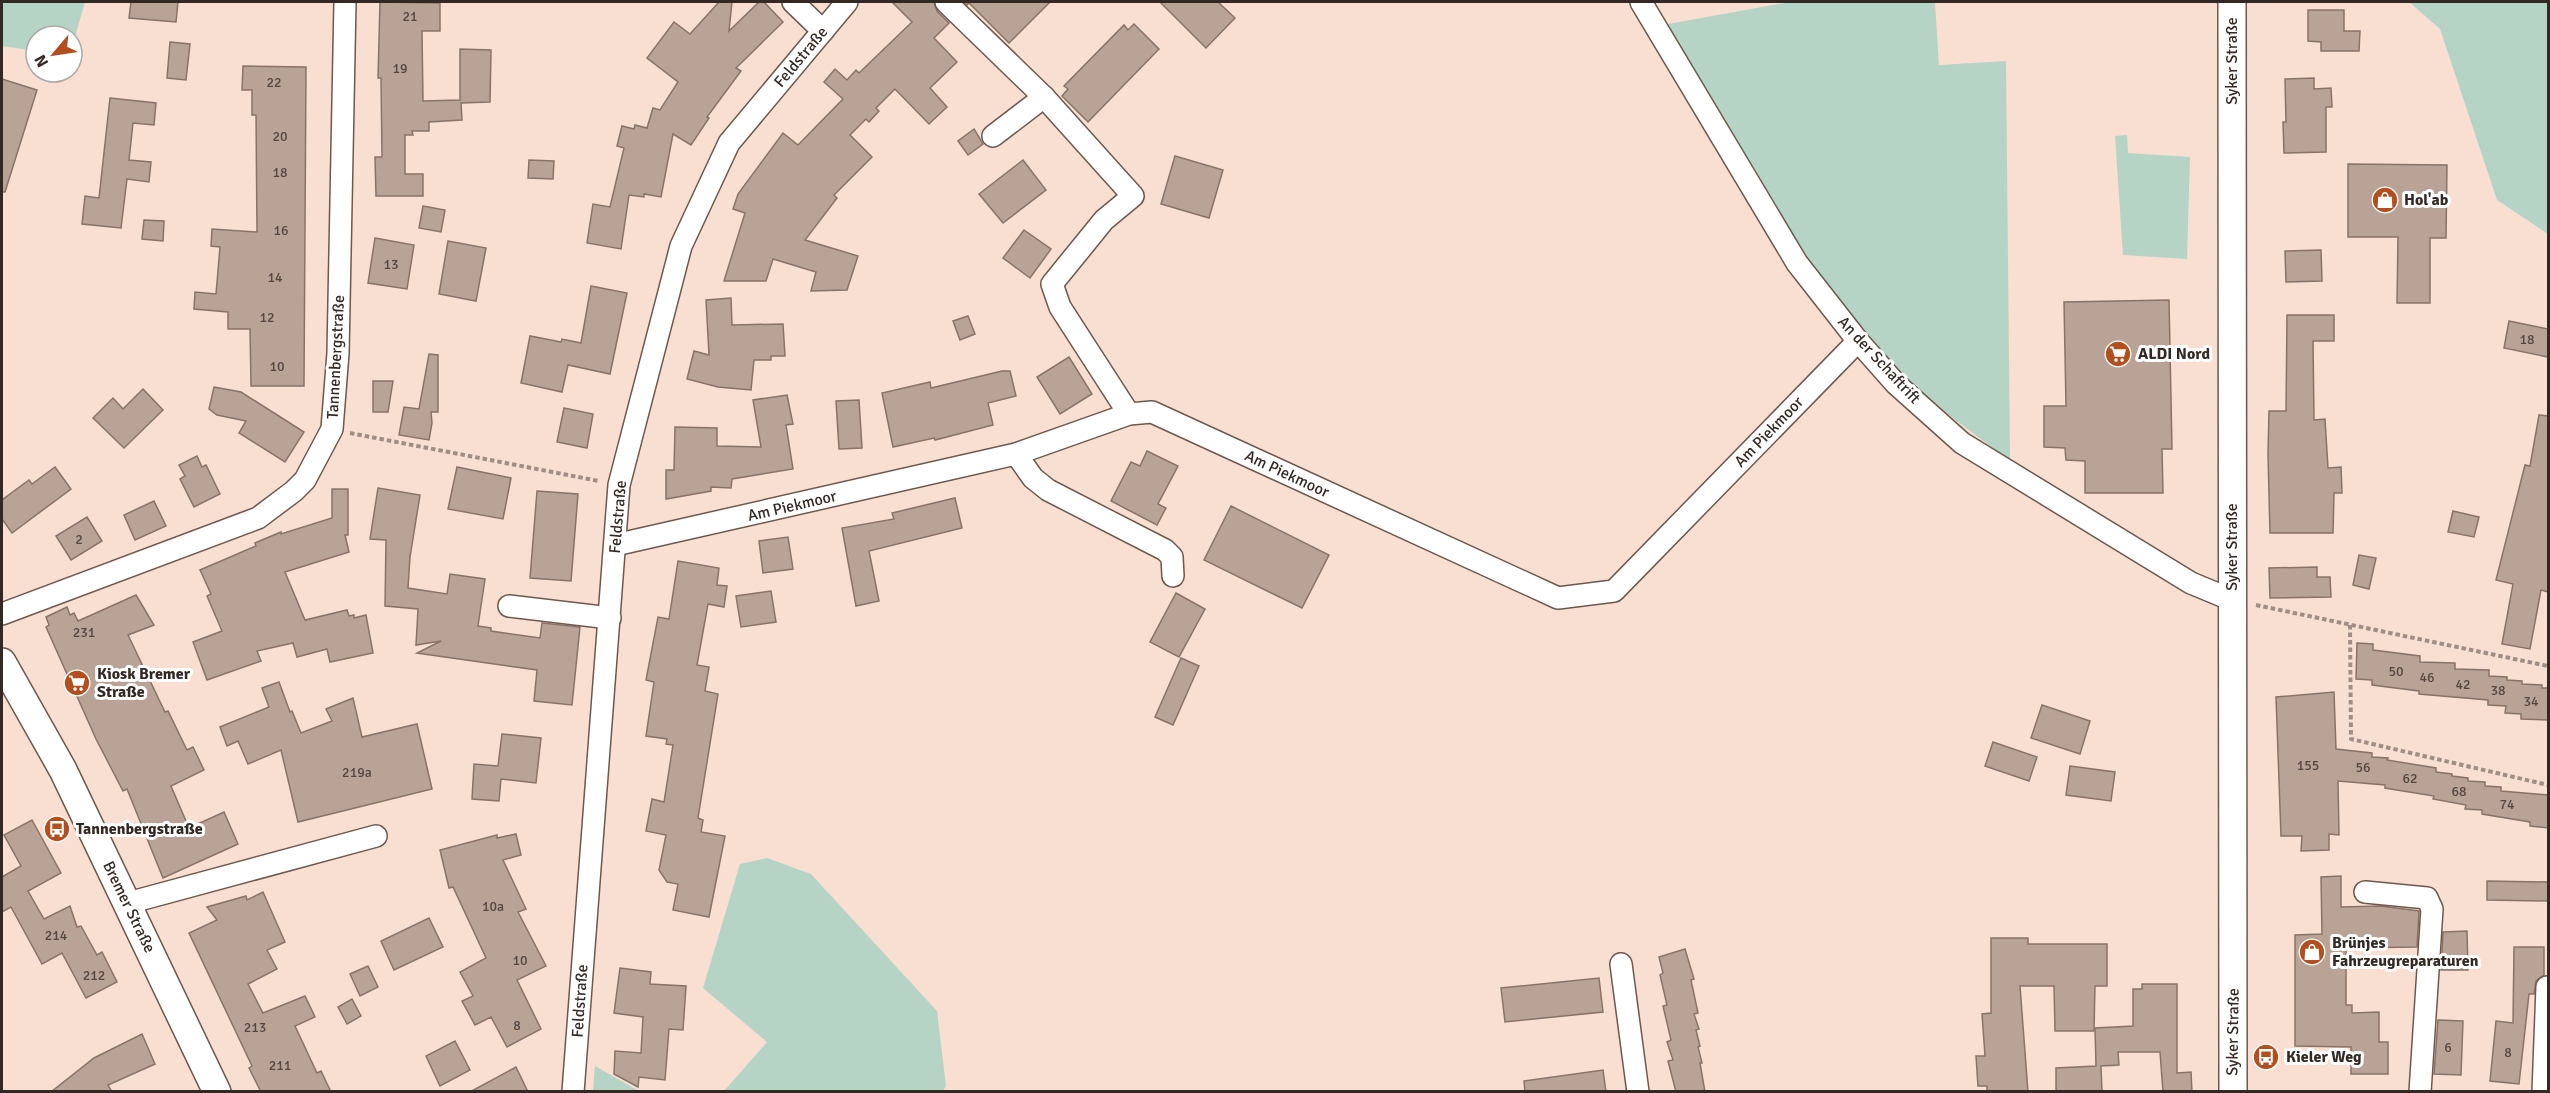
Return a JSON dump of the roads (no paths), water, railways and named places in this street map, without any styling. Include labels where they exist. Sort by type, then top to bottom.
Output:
[{"type":"main road","name":"Syker Straße","points":[[2232,2],[2233,1092]]},
{"type":"main road","name":"Bremer Straße","points":[[2,662],[63,770],[217,1092]]},
{"type":"street","name":"Tannenbergstraße","points":[[2,614],[258,518],[294,491],[304,480],[332,429],[338,353],[345,2]]},
{"type":"street","points":[[793,2],[823,31]]},
{"type":"street","name":"Feldstraße","points":[[573,1092],[619,485],[681,246],[729,143],[847,2]]},
{"type":"street","points":[[946,2],[1044,97],[1133,196],[1104,220],[1052,284],[1060,307],[1129,414]]},
{"type":"street","name":"An der Schaftrift","points":[[1641,2],[1797,263],[1858,341],[1896,384],[1962,443],[2191,583],[2232,600]]},
{"type":"street","points":[[993,136],[1044,97]]},
{"type":"street","name":"Am Piekmoor","points":[[615,545],[1016,454],[1129,414],[1152,412],[1558,598],[1614,591],[1858,341]]},
{"type":"street","points":[[1016,454],[1033,478],[1048,490],[1165,550],[1172,557],[1173,576]]},
{"type":"street","points":[[509,606],[610,618]]},
{"type":"street","points":[[128,903],[376,836]]},
{"type":"street","points":[[2365,892],[2427,898],[2432,909],[2420,1092]]},
{"type":"street","points":[[1621,964],[1638,1092]]},
{"type":"street","points":[[2543,1092],[2547,987]]},
{"type":"place","name":"Hol'ab","points":[[2385,200]]},
{"type":"place","name":"ALDI Nord","points":[[2118,354]]},
{"type":"place","name":"Kiosk Bremer Straße","points":[[77,683]]},
{"type":"place","name":"Tannenbergstraße","points":[[57,829]]},
{"type":"place","name":"Brünjes Fahrzeugreparaturen","points":[[2312,952]]},
{"type":"place","name":"Kieler Weg","points":[[2266,1057]]}]
